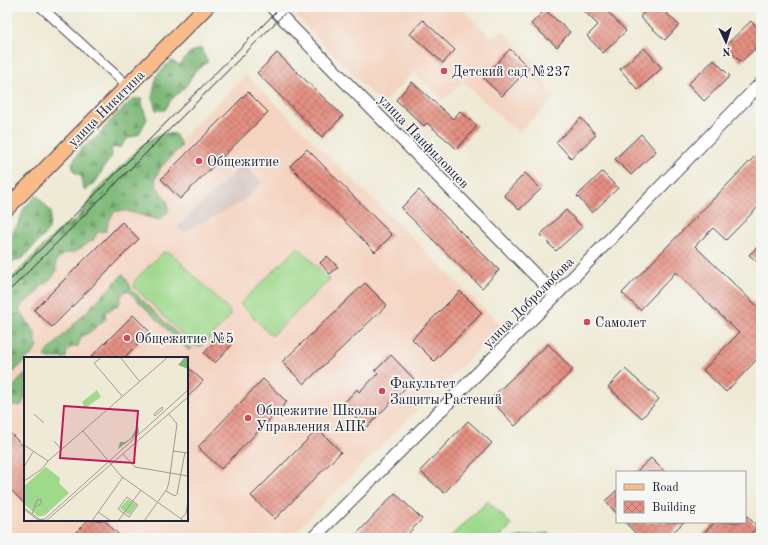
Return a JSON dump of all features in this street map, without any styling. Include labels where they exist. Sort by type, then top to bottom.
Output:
[{"type":"main road","name":"улица Никитина","points":[[7,208],[206,7]]},
{"type":"street","points":[[41,7],[128,86]]},
{"type":"street","name":"улица Панфиловцев","points":[[272,7],[556,295]]},
{"type":"street","name":"улица Добролюбова","points":[[313,538],[556,295],[761,83]]},
{"type":"shaded area","name":"Детский сад №237","points":[[303,7],[459,7],[490,36],[502,30],[540,67],[536,70],[555,98],[518,133],[463,82],[443,100],[414,72],[382,104],[295,15]]},
{"type":"shaded area","points":[[246,75],[502,326],[289,538],[7,538],[7,312]]},
{"type":"shaded area","points":[[243,164],[262,183],[242,202],[184,232],[177,227]]},
{"type":"green space","points":[[201,48],[208,62],[195,71],[186,86],[171,100],[165,110],[156,110],[152,97],[157,75],[171,61],[180,65],[189,53]]},
{"type":"green space","points":[[133,99],[142,99],[143,108],[147,119],[139,134],[128,138],[121,147],[111,148],[112,156],[97,180],[85,191],[82,184],[82,177],[74,172],[72,163],[82,148],[98,136],[110,121]]},
{"type":"green space","points":[[165,133],[175,134],[182,146],[161,167],[155,179],[157,187],[168,203],[168,212],[159,220],[126,211],[115,211],[109,221],[106,231],[98,232],[93,240],[75,252],[64,254],[56,261],[56,271],[52,278],[38,289],[36,294],[24,303],[19,310],[35,332],[35,340],[38,346],[37,349],[29,357],[24,357],[24,362],[7,379],[7,283],[60,229],[76,220],[98,189],[140,147]]},
{"type":"green space","points":[[37,195],[51,212],[49,230],[23,258],[12,262],[7,273],[7,238],[19,223],[24,208]]},
{"type":"green space","points":[[298,247],[330,279],[272,336],[240,304]]},
{"type":"green space","points":[[164,252],[172,254],[229,310],[230,315],[227,320],[202,346],[197,347],[192,344],[135,288],[134,283],[136,279]]},
{"type":"green space","points":[[123,274],[133,291],[192,349],[188,350],[127,290],[122,294],[119,305],[105,312],[106,319],[81,337],[78,346],[72,347],[67,351],[66,357],[46,357],[45,354]]},
{"type":"green space","points":[[24,375],[24,400],[21,406],[7,404],[7,393]]},
{"type":"green space","points":[[488,501],[512,525],[499,538],[449,538]]},
{"type":"green space","points":[[548,533],[553,538],[513,538]]},
{"type":"building","points":[[580,7],[603,7],[626,31],[603,53],[587,36],[598,25]]},
{"type":"building","points":[[649,7],[660,7],[679,25],[665,40],[640,17]]},
{"type":"building","points":[[545,10],[570,32],[557,47],[531,24]]},
{"type":"building","points":[[423,20],[455,50],[443,63],[410,34]]},
{"type":"building","points":[[751,21],[761,32],[761,43],[741,62],[725,46]]},
{"type":"building","points":[[644,48],[662,68],[638,90],[620,69]]},
{"type":"building","points":[[510,49],[529,68],[502,96],[483,78]]},
{"type":"building","points":[[277,53],[343,116],[322,137],[257,73]]},
{"type":"building","points":[[714,60],[730,76],[704,101],[688,84]]},
{"type":"building","points":[[412,82],[453,119],[460,111],[477,126],[457,149],[427,123],[424,126],[396,100]]},
{"type":"building","name":"Общежитие","points":[[248,92],[268,112],[180,199],[161,179]]},
{"type":"building","points":[[581,118],[596,135],[571,158],[556,142]]},
{"type":"building","points":[[641,134],[656,151],[631,175],[615,159]]},
{"type":"building","points":[[307,149],[392,235],[375,252],[290,166]]},
{"type":"building","points":[[761,150],[761,204],[726,240],[713,228],[695,246],[761,310],[761,355],[726,392],[703,370],[739,333],[676,272],[640,310],[622,293]]},
{"type":"building","points":[[602,172],[618,188],[592,213],[577,196]]},
{"type":"building","points":[[525,173],[541,189],[519,210],[504,195]]},
{"type":"building","points":[[419,190],[499,270],[482,288],[401,208]]},
{"type":"building","points":[[566,210],[582,227],[556,251],[540,235]]},
{"type":"building","points":[[122,222],[139,239],[52,327],[34,310]]},
{"type":"building","points":[[761,243],[761,265],[749,255]]},
{"type":"building","points":[[327,256],[338,267],[330,274],[320,263]]},
{"type":"building","points":[[365,283],[387,305],[304,384],[282,362]]},
{"type":"building","points":[[460,291],[482,313],[434,361],[412,339]]},
{"type":"building","name":"Общежитие №5","points":[[133,315],[150,332],[125,357],[91,357]]},
{"type":"building","points":[[221,335],[232,345],[215,363],[204,353]]},
{"type":"building","points":[[548,344],[573,370],[515,426],[490,399]]},
{"type":"building","name":"Факультет Защиты Растений","points":[[391,355],[414,379],[366,428],[343,404],[357,389],[359,392],[378,374],[375,371]]},
{"type":"building","points":[[188,367],[203,381],[188,397]]},
{"type":"building","points":[[625,369],[659,399],[642,418],[608,387]]},
{"type":"building","name":"Общежитие Школы Управления АПК","points":[[263,379],[287,402],[221,469],[198,447]]},
{"type":"building","points":[[468,421],[492,443],[444,493],[420,471]]},
{"type":"building","points":[[318,429],[341,452],[275,519],[251,496]]},
{"type":"building","points":[[7,430],[24,447],[24,503],[7,486]]},
{"type":"building","points":[[651,458],[664,471],[637,471]]},
{"type":"building","points":[[616,491],[616,513],[605,501]]},
{"type":"building","points":[[395,493],[422,519],[404,538],[353,538]]},
{"type":"building","points":[[746,515],[758,527],[747,538],[699,538],[714,523],[746,523]]},
{"type":"building","points":[[87,521],[105,521],[122,538],[70,538]]},
{"type":"building","points":[[626,523],[683,523],[667,538],[640,538]]},
{"type":"tram line","points":[[7,283],[281,7]]},
{"type":"tram line","points":[[7,293],[291,7]]},
{"type":"place","name":"Детский сад №237","points":[[444,71]]},
{"type":"place","name":"Общежитие","points":[[199,161]]},
{"type":"place","name":"Самолет","points":[[587,322]]},
{"type":"place","name":"Общежитие №5","points":[[127,338]]},
{"type":"place","name":"Факультет Защиты Растений","points":[[382,391]]},
{"type":"place","name":"Общежитие Школы Управления АПК","points":[[248,418]]}]
